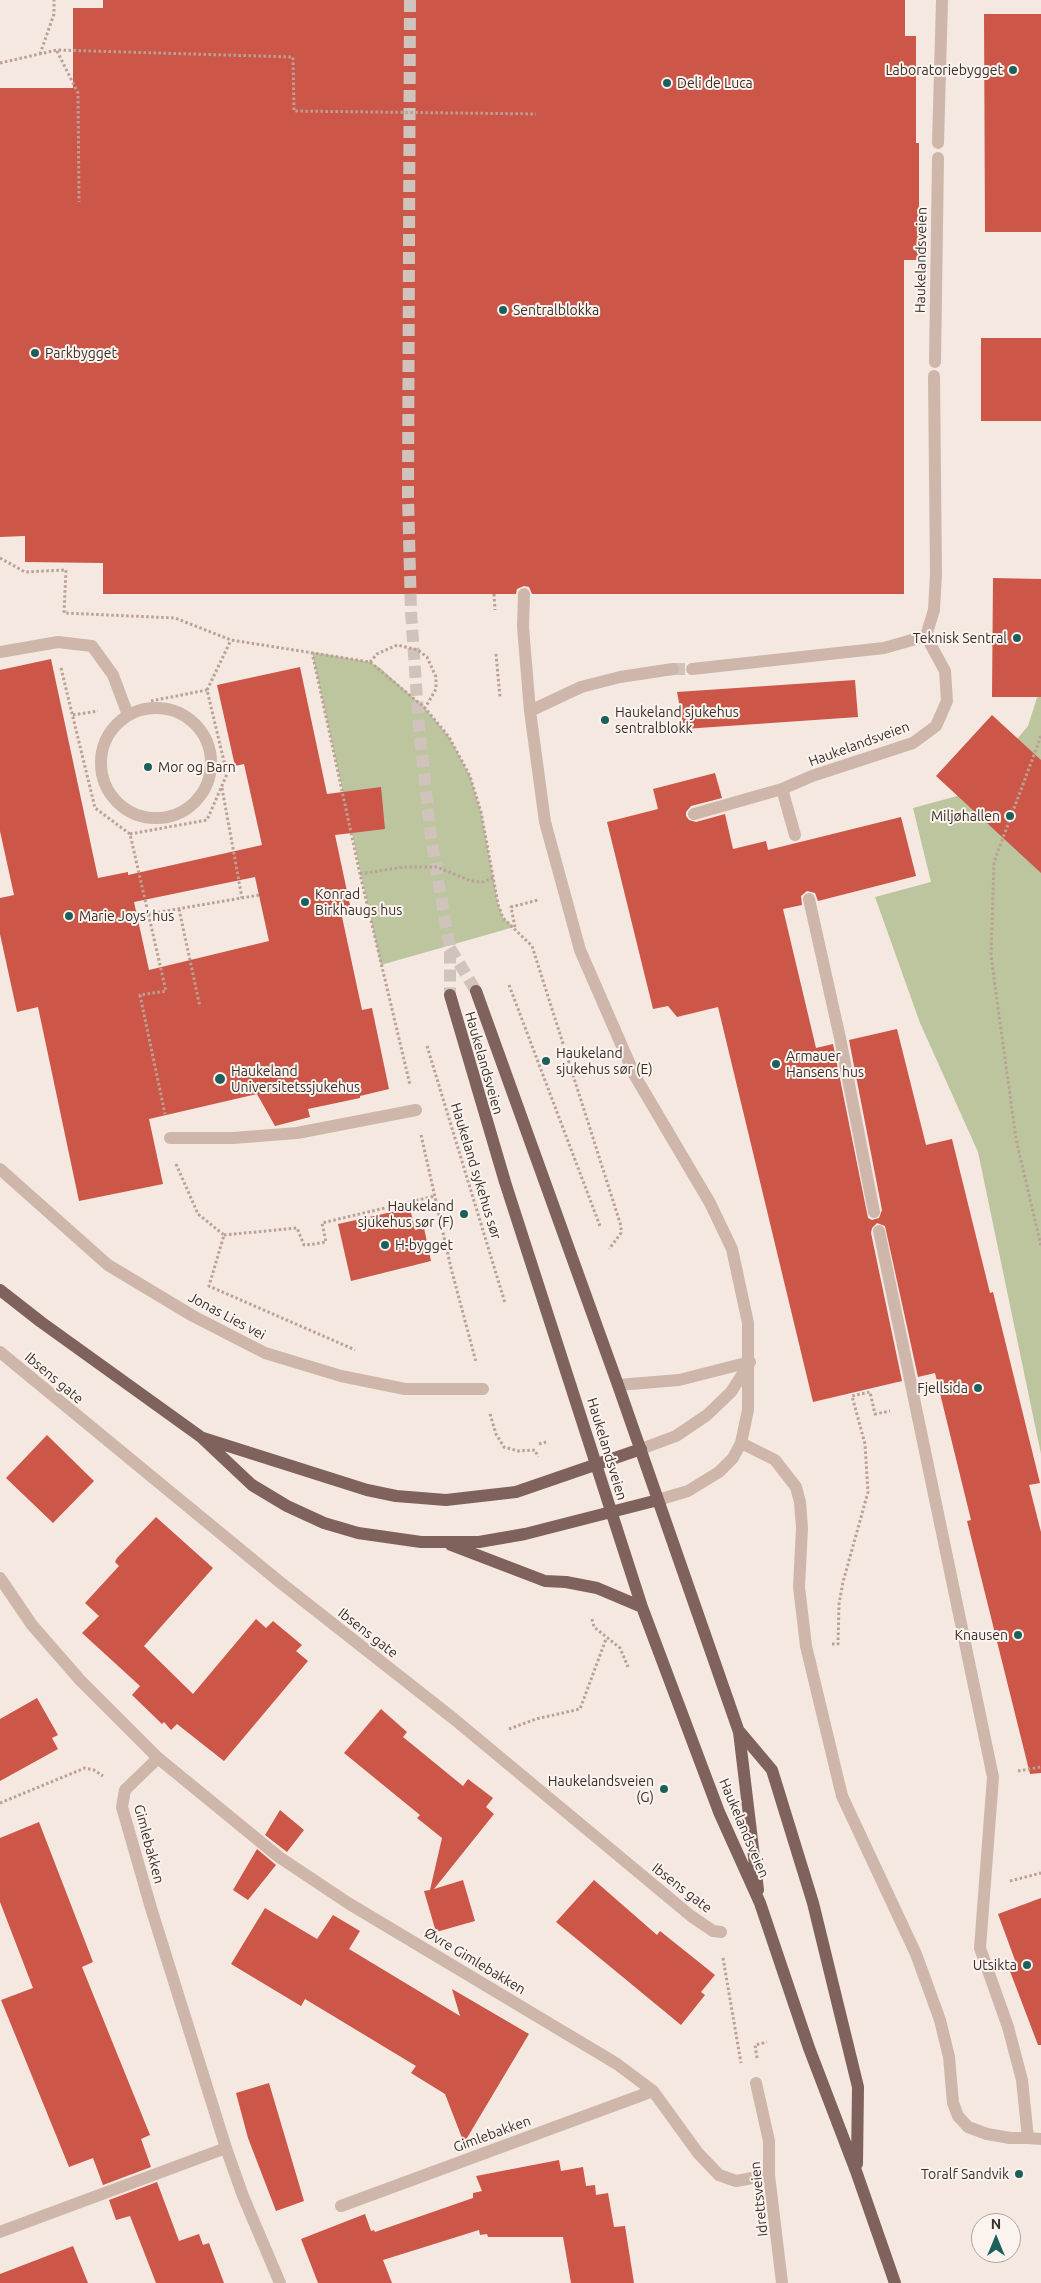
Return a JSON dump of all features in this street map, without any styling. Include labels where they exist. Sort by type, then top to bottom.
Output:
[{"type":"main road","name":"Haukelandsveien","points":[[476,991],[641,1449],[740,1732],[760,1903]]},
{"type":"main road","name":"Haukelandsveien","points":[[450,995],[505,1182],[596,1463],[610,1513],[642,1607],[719,1812],[760,1903],[809,2048],[896,2283]]},
{"type":"main road","points":[[0,1290],[41,1322],[201,1437],[252,1485],[287,1506],[324,1523],[358,1533],[390,1539],[446,1543],[505,1539],[658,1500]]},
{"type":"main road","points":[[201,1437],[367,1490],[423,1499],[474,1498],[516,1492],[641,1449]]},
{"type":"main road","points":[[446,1543],[545,1581],[574,1583],[597,1588],[642,1607]]},
{"type":"main road","name":"Haukelandsveien","points":[[740,1732],[772,1770],[814,1903],[858,2086],[856,2171]]},
{"type":"street","points":[[938,143],[942,0]]},
{"type":"street","name":"Haukelandsveien","points":[[935,362],[938,158]]},
{"type":"street","points":[[692,669],[884,648],[926,636],[934,610],[936,574],[934,376]]},
{"type":"street","points":[[524,594],[523,628],[530,712],[545,822],[580,950],[635,1076],[710,1203],[732,1249],[748,1323],[750,1362],[748,1410],[741,1443],[733,1458],[719,1472],[688,1491],[658,1500]]},
{"type":"street","name":"Haukelandsveien","points":[[694,814],[782,789],[812,776],[913,743],[936,726],[947,701],[945,671],[926,636]]},
{"type":"street","points":[[0,652],[58,642],[92,646],[113,674],[128,715]]},
{"type":"street","points":[[530,712],[581,687],[620,677],[673,670]]},
{"type":"street","points":[[164,708],[181,714],[196,724],[206,740],[211,757],[210,775],[203,792],[191,806],[175,814],[158,818],[140,815],[123,807],[111,794],[103,778],[101,760],[106,742],[115,727],[128,715],[146,709],[164,708]]},
{"type":"street","points":[[782,789],[795,835]]},
{"type":"street","points":[[809,899],[840,1038],[874,1212]]},
{"type":"street","points":[[170,1138],[233,1138],[297,1133],[416,1110]]},
{"type":"street","name":"Jonas Lies vei","points":[[0,1169],[108,1265],[193,1316],[265,1353],[341,1376],[405,1389],[483,1388]]},
{"type":"street","points":[[741,1443],[775,1460],[796,1487],[800,1502],[802,1528],[799,1587],[806,1646],[842,1796],[916,1954],[938,2012],[946,2039],[953,2103],[958,2116],[968,2127],[987,2134],[1010,2138],[1035,2138],[1008,2027],[980,1948],[993,1777],[879,1231]]},
{"type":"street","name":"Ibsens gate","points":[[0,1352],[281,1583],[454,1719],[478,1742],[691,1916],[713,1931],[721,1932]]},
{"type":"street","points":[[618,1385],[679,1380],[750,1362]]},
{"type":"street","points":[[641,1449],[676,1436],[716,1408],[731,1392],[750,1362]]},
{"type":"street","points":[[0,1578],[32,1625],[80,1680],[158,1758]]},
{"type":"street","name":"Gimlebakken","points":[[158,1758],[125,1790],[122,1807],[226,2148],[243,2196],[280,2283]]},
{"type":"street","name":"Øvre Gimlebakken","points":[[158,1758],[279,1857],[333,1893],[617,2064],[653,2091],[698,2153],[719,2175],[736,2181],[769,2175]]},
{"type":"street","name":"Idrettsveien","points":[[756,2083],[769,2141],[769,2175],[782,2283]]},
{"type":"street","name":"Gimlebakken","points":[[341,2206],[653,2091]]},
{"type":"street","points":[[0,2232],[226,2148]]},
{"type":"path","points":[[40,54],[54,14],[54,0]]},
{"type":"path","points":[[57,50],[78,93],[79,202]]},
{"type":"path","points":[[0,63],[57,50],[293,57],[294,111],[536,114]]},
{"type":"path","points":[[0,558],[25,572],[66,570],[64,613],[175,618],[231,640],[370,662],[425,708],[449,737],[470,776],[481,812],[493,878],[503,918],[515,927],[532,946],[621,1226],[621,1233],[609,1249]]},
{"type":"path","points":[[0,565],[7,563]]},
{"type":"path","points":[[130,834],[207,820],[227,774],[207,690],[231,640]]},
{"type":"path","points":[[370,662],[377,654],[397,645],[418,650],[427,657],[435,672],[436,688],[425,708]]},
{"type":"path","points":[[312,652],[381,965]]},
{"type":"path","points":[[59,659],[95,808],[130,834],[166,991],[140,995],[178,1171],[198,1214],[224,1235],[297,1228],[304,1245],[326,1242],[322,1223],[435,1196]]},
{"type":"path","points":[[1041,736],[994,862],[991,956],[1016,1139],[1041,1246]]},
{"type":"path","points":[[222,786],[242,898]]},
{"type":"path","points":[[360,874],[403,867],[437,867],[471,881],[483,882],[493,878]]},
{"type":"path","points":[[148,914],[259,895]]},
{"type":"path","points":[[515,927],[511,907],[538,900]]},
{"type":"path","points":[[179,909],[200,1007]]},
{"type":"path","points":[[509,985],[600,1226]]},
{"type":"path","name":"Haukeland sykehus sør","points":[[427,1046],[505,1303]]},
{"type":"path","points":[[224,1235],[208,1286],[357,1350]]},
{"type":"path","points":[[827,1644],[838,1644],[839,1604],[843,1582],[868,1492],[864,1444],[852,1396],[870,1392],[875,1414],[894,1410],[888,1387],[910,1382]]},
{"type":"path","points":[[539,1444],[546,1442]]},
{"type":"path","points":[[592,1620],[594,1627],[606,1639],[620,1648],[628,1667]]},
{"type":"path","points":[[478,1742],[536,1719],[580,1709],[606,1639]]},
{"type":"path","points":[[0,1803],[85,1768],[94,1770],[125,1790]]},
{"type":"path","points":[[721,1932],[717,1938],[722,1951],[738,2049]]},
{"type":"path","points":[[756,2054],[755,2044],[768,2042]]},
{"type":"green space","points":[[312,652],[370,662],[380,668],[425,708],[449,737],[470,776],[481,812],[498,904],[503,918],[514,927],[381,965]]},
{"type":"green space","points":[[1041,685],[1041,1454],[978,1152],[920,1023],[875,897],[931,882],[913,808],[972,792],[1028,726]]},
{"type":"building","name":"Sentralblokka","points":[[103,0],[905,0],[905,36],[916,36],[916,143],[919,143],[919,260],[904,260],[904,594],[532,594],[529,587],[524,586],[517,589],[516,594],[103,594],[103,563],[25,562],[25,536],[0,537],[0,88],[73,88],[73,8],[103,8]]},
{"type":"building","name":"Laboratoriebygget","points":[[984,14],[1041,14],[1041,232],[985,232]]},
{"type":"building","points":[[981,338],[1041,338],[1041,421],[981,421]]},
{"type":"building","name":"Teknisk Sentral","points":[[993,578],[1041,579],[1041,697],[992,697]]},
{"type":"building","points":[[51,659],[98,878],[128,872],[128,875],[262,845],[244,764],[235,766],[217,685],[300,667],[327,794],[381,787],[385,829],[335,835],[351,910],[341,912],[362,1010],[372,1008],[389,1089],[360,1096],[360,1098],[308,1109],[310,1117],[275,1126],[257,1094],[149,1119],[163,1184],[79,1201],[38,1007],[17,1012],[0,934],[0,898],[14,895],[0,831],[0,670]],"holes":[[[255,877],[269,941],[149,970],[134,902]]]},
{"type":"building","points":[[855,680],[858,717],[684,729],[677,692]]},
{"type":"building","name":"Miljøhallen","points":[[992,715],[1041,760],[1041,873],[936,776]]},
{"type":"building","points":[[715,773],[722,798],[691,806],[686,812],[686,816],[689,820],[696,822],[725,814],[733,849],[766,841],[768,850],[901,817],[916,876],[818,901],[815,893],[807,891],[801,896],[802,905],[783,909],[816,1048],[833,1044],[868,1218],[872,1220],[879,1218],[882,1210],[849,1040],[897,1029],[926,1145],[952,1139],[990,1293],[993,1292],[1040,1483],[1029,1485],[1041,1532],[1041,1773],[1030,1774],[967,1521],[971,1520],[935,1373],[918,1377],[885,1226],[877,1223],[872,1228],[871,1233],[902,1381],[813,1402],[718,1007],[677,1017],[668,1006],[653,1009],[607,822],[658,809],[653,789]]},
{"type":"building","name":"H-bygget","points":[[410,1208],[415,1230],[424,1228],[431,1261],[351,1281],[338,1224]]},
{"type":"building","points":[[47,1435],[94,1481],[53,1523],[6,1478]]},
{"type":"building","points":[[156,1517],[213,1568],[144,1646],[193,1694],[256,1619],[266,1628],[273,1621],[302,1645],[296,1651],[308,1661],[224,1761],[177,1724],[171,1730],[164,1722],[162,1724],[132,1695],[140,1686],[82,1633],[99,1616],[85,1603],[119,1566],[115,1562],[117,1558]]},
{"type":"building","points":[[37,1698],[58,1735],[52,1738],[58,1749],[0,1781],[0,1719]]},
{"type":"building","points":[[381,1709],[407,1732],[403,1737],[463,1786],[468,1779],[493,1798],[486,1807],[494,1814],[434,1889],[463,1880],[475,1921],[436,1932],[424,1891],[430,1890],[442,1838],[417,1818],[420,1815],[344,1753]]},
{"type":"building","points":[[280,1810],[304,1830],[287,1852],[265,1835]]},
{"type":"building","points":[[39,1822],[93,1962],[82,1967],[150,2135],[141,2139],[151,2167],[103,2185],[93,2158],[69,2167],[1,2000],[33,1988],[0,1902],[0,1838]]},
{"type":"building","points":[[257,1849],[276,1865],[248,1900],[233,1890]]},
{"type":"building","points":[[594,1880],[657,1935],[660,1931],[715,1975],[701,1992],[705,1995],[681,2025],[556,1922]]},
{"type":"building","name":"Utsikta","points":[[1041,1898],[1041,2045],[1038,2045],[1008,1966],[1016,1963],[998,1914]]},
{"type":"building","points":[[265,1908],[317,1939],[333,1915],[360,1931],[349,1949],[460,2016],[452,1989],[529,2034],[464,2143],[445,2094],[411,2073],[416,2066],[305,1999],[301,2006],[231,1964]]},
{"type":"building","points":[[269,2083],[304,2201],[276,2211],[248,2138],[236,2093]]},
{"type":"building","points":[[559,2160],[561,2171],[583,2167],[586,2186],[595,2185],[596,2195],[608,2193],[614,2227],[625,2226],[634,2283],[571,2283],[563,2237],[488,2237],[487,2234],[480,2235],[479,2230],[383,2260],[392,2283],[318,2283],[301,2239],[365,2214],[371,2231],[374,2230],[375,2232],[473,2198],[473,2193],[482,2191],[476,2176]]},
{"type":"building","points":[[157,2182],[179,2241],[199,2234],[203,2245],[209,2243],[224,2283],[156,2283],[130,2216],[116,2220],[109,2200]]},
{"type":"building","points":[[73,2246],[88,2283],[0,2283],[0,2274]]},
{"type":"tunnel","points":[[410,0],[408,497],[411,612],[419,727],[431,838],[450,948],[450,995]]},
{"type":"tunnel","points":[[673,669],[692,669]]},
{"type":"tunnel","points":[[450,948],[476,991]]},
{"type":"place","name":"Laboratoriebygget","points":[[1013,70]]},
{"type":"place","name":"Deli de Luca","points":[[667,83]]},
{"type":"place","name":"Sentralblokka","points":[[503,310]]},
{"type":"place","name":"Parkbygget","points":[[35,353]]},
{"type":"place","name":"Teknisk Sentral","points":[[1017,638]]},
{"type":"place","name":"Haukeland sjukehus sentralblokk","points":[[605,720]]},
{"type":"place","name":"Mor og Barn","points":[[148,767]]},
{"type":"place","name":"Miljøhallen","points":[[1010,816]]},
{"type":"place","name":"Konrad Birkhaugs hus","points":[[305,902]]},
{"type":"place","name":"Marie Joys’ hus","points":[[69,916]]},
{"type":"place","name":"Haukeland sjukehus sør (E)","points":[[546,1061]]},
{"type":"place","name":"Armauer Hansens hus","points":[[776,1064]]},
{"type":"place","name":"Haukeland Universitetssjukehus","points":[[220,1079]]},
{"type":"place","name":"Haukeland sjukehus sør (F)","points":[[464,1214]]},
{"type":"place","name":"H-bygget","points":[[385,1245]]},
{"type":"place","name":"Fjellsida","points":[[978,1388]]},
{"type":"place","name":"Knausen","points":[[1018,1635]]},
{"type":"place","name":"Haukelandsveien (G)","points":[[664,1789]]},
{"type":"place","name":"Utsikta","points":[[1027,1965]]},
{"type":"place","name":"Toralf Sandvik","points":[[1019,2174]]}]
